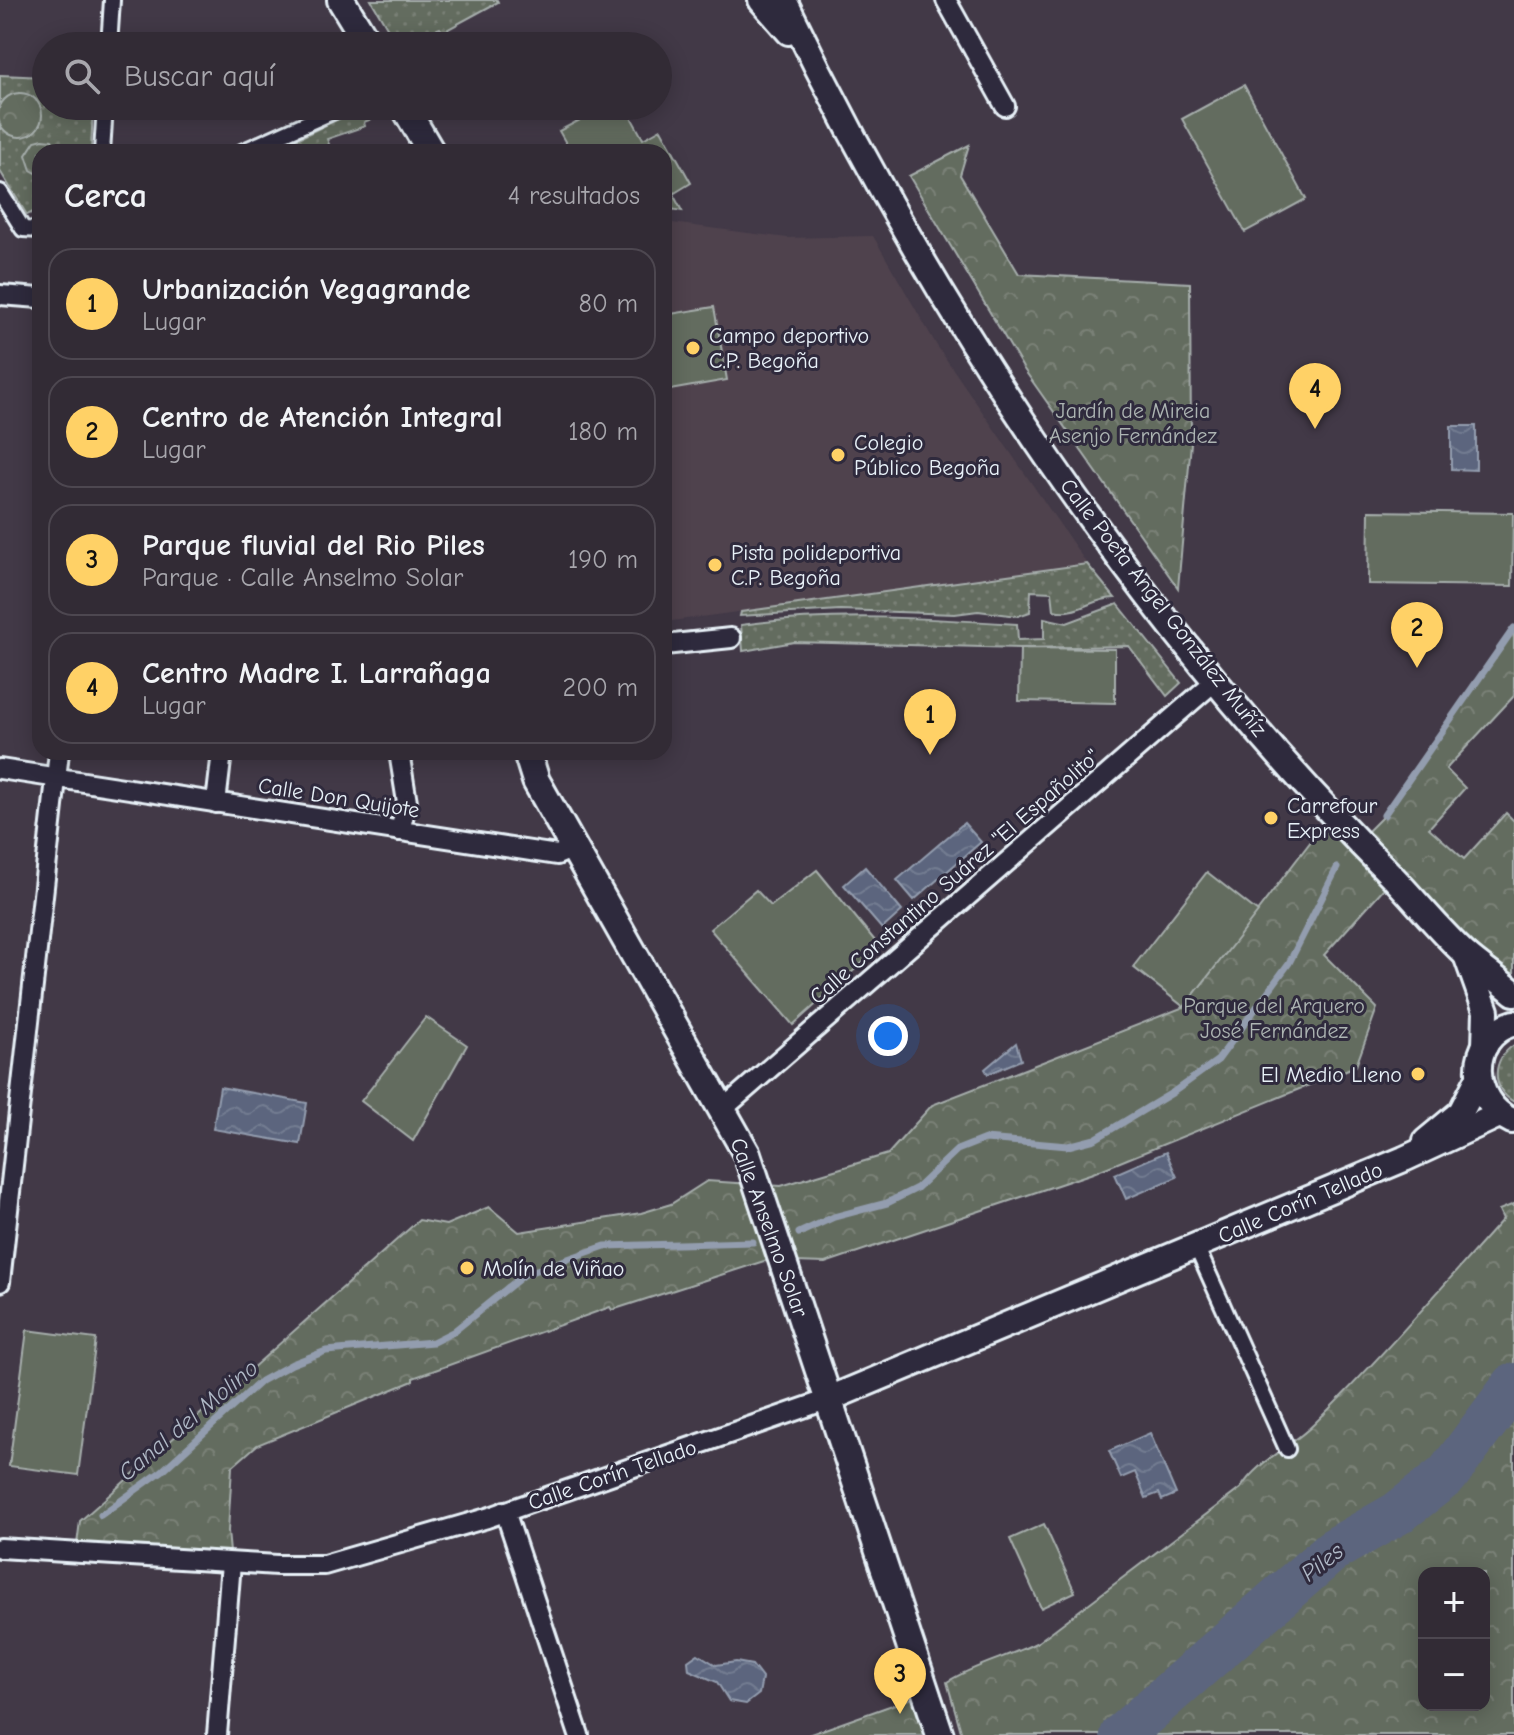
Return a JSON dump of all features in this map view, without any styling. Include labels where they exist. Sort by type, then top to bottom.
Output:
[{"type":"main road","points":[[341,0],[360,32]]},
{"type":"main road","points":[[412,120],[426,144]]},
{"type":"main road","name":"Calle Anselmo Solar","points":[[529,760],[536,781],[724,1108],[747,1154],[940,1735]]},
{"type":"street","points":[[110,32],[112,0]]},
{"type":"street","name":"Calle Poeta Angel González Muñíz","points":[[761,0],[811,58]]},
{"type":"street","name":"Calle Poeta Angel González Muñíz","points":[[784,0],[811,58],[904,230],[965,333],[1054,466],[1215,681],[1331,815],[1466,955],[1512,987]]},
{"type":"street","points":[[946,0],[1005,106]]},
{"type":"street","points":[[103,144],[104,120]]},
{"type":"street","points":[[260,144],[314,120]]},
{"type":"street","points":[[0,192],[23,229],[32,230]]},
{"type":"street","points":[[0,295],[32,297]]},
{"type":"street","points":[[672,644],[731,638]]},
{"type":"street","name":"Calle Constantino Suárez \"El Españolito\"","points":[[724,1108],[1215,681]]},
{"type":"street","points":[[0,1282],[58,760]]},
{"type":"street","points":[[216,803],[221,760]]},
{"type":"street","points":[[400,760],[407,802],[400,831]]},
{"type":"street","name":"Calle Don Quijote","points":[[0,769],[557,855],[574,848]]},
{"type":"street","name":"Calle Poeta Angel González Muñíz","points":[[1466,955],[1486,1011],[1485,1046]]},
{"type":"street","points":[[1485,1046],[1505,1026],[1514,1023]]},
{"type":"street","name":"Calle Corín Tellado","points":[[1404,1159],[1461,1112],[1478,1079],[1478,1062],[1485,1046]]},
{"type":"street","points":[[1478,1079],[1483,1096],[1507,1118]]},
{"type":"street","name":"Calle Corín Tellado","points":[[0,1548],[231,1563],[324,1565],[505,1511],[829,1399],[1507,1118]]},
{"type":"street","name":"Calle Corín Tellado","points":[[1196,1246],[1287,1449]]},
{"type":"street","points":[[505,1511],[579,1735]]},
{"type":"street","points":[[217,1735],[231,1563]]},
{"type":"shaded area","name":"Colegio Público Begoña","points":[[672,223],[787,238],[873,236],[937,346],[1087,564],[672,621]]},
{"type":"green space","points":[[371,0],[498,2],[443,32],[440,28],[430,32],[390,32]]},
{"type":"green space","points":[[0,75],[32,76],[32,120],[92,120],[91,144],[32,144],[32,213],[27,215],[0,171]]},
{"type":"green space","points":[[1244,85],[1306,199],[1245,232],[1182,119]]},
{"type":"green space","points":[[11,94],[32,96],[32,120],[41,120],[41,124],[29,136],[11,136],[-1,124],[-1,106]]},
{"type":"green space","points":[[336,120],[369,120],[364,122],[365,126],[327,139],[329,144],[287,144]]},
{"type":"green space","points":[[580,120],[633,120],[643,139],[661,129],[669,144],[566,144],[559,131]]},
{"type":"green space","points":[[52,140],[55,144],[33,144],[35,141]]},
{"type":"green space","name":"Jardín de Mireia Asenjo Fernández","points":[[969,145],[960,175],[1019,274],[1190,283],[1191,443],[1178,588],[1023,368],[909,176]]},
{"type":"green space","points":[[32,146],[32,171],[31,170],[26,155]]},
{"type":"green space","points":[[672,149],[691,183],[673,194],[682,211],[672,209]]},
{"type":"green space","name":"Campo deportivo C.P. Begoña","points":[[714,307],[727,380],[672,390],[672,314]]},
{"type":"green space","points":[[1369,511],[1513,513],[1512,586],[1368,584]]},
{"type":"green space","points":[[1087,564],[1115,598],[1062,611],[1054,610],[1052,592],[1031,591],[1030,612],[1018,616],[978,611],[955,614],[840,610],[740,616],[741,612]]},
{"type":"green space","points":[[1118,604],[1181,683],[1167,696],[1129,646],[1020,648],[794,642],[743,651],[741,625],[844,617],[949,620],[1017,624],[1018,640],[1044,639],[1044,618],[1067,623]]},
{"type":"green space","name":"Parque del Arquero José Fernández","points":[[1514,628],[1514,696],[1446,769],[1465,788],[1429,828],[1464,859],[1506,813],[1514,821],[1514,981],[1393,878],[1324,955],[1377,1008],[1356,1066],[1093,1173],[825,1263],[764,1261],[612,1310],[610,1307],[413,1378],[413,1381],[257,1445],[232,1467],[228,1531],[231,1563],[76,1552],[80,1521],[419,1220],[446,1225],[489,1207],[519,1232],[641,1213],[671,1204],[707,1181],[781,1186],[888,1154],[932,1105],[1184,1007],[1331,815],[1357,842],[1384,815]]},
{"type":"green space","points":[[1020,648],[1115,649],[1115,703],[1019,701]]},
{"type":"green space","points":[[817,870],[880,947],[793,1025],[710,929],[756,890],[771,906]]},
{"type":"green space","points":[[1207,872],[1258,912],[1184,1007],[1133,967]]},
{"type":"green space","points":[[426,1017],[467,1045],[413,1141],[361,1101]]},
{"type":"green space","points":[[1514,1045],[1514,1102],[1501,1089],[1497,1074],[1501,1058]]},
{"type":"green space","points":[[1514,1204],[1514,1735],[962,1735],[947,1682],[1038,1642],[1241,1488],[1265,1462],[1314,1424],[1503,1219],[1499,1210]]},
{"type":"green space","points":[[27,1330],[96,1339],[78,1475],[9,1466]]},
{"type":"green space","points":[[1044,1524],[1075,1592],[1041,1608],[1010,1539]]},
{"type":"green space","points":[[926,1693],[940,1735],[808,1735]]},
{"type":"water","points":[[1451,426],[1476,426],[1476,470],[1451,469]]},
{"type":"water","points":[[964,823],[981,842],[914,900],[897,880]]},
{"type":"water","points":[[865,867],[902,911],[882,929],[844,885]]},
{"type":"water","points":[[1016,1043],[1021,1060],[988,1074],[985,1069]]},
{"type":"water","points":[[220,1087],[307,1103],[300,1144],[213,1129]]},
{"type":"water","points":[[1166,1152],[1177,1177],[1126,1199],[1115,1174]]},
{"type":"water","points":[[1150,1433],[1176,1494],[1162,1500],[1159,1493],[1146,1498],[1135,1472],[1121,1478],[1109,1451]]},
{"type":"water","points":[[698,1654],[716,1665],[736,1662],[752,1665],[762,1678],[759,1694],[746,1704],[729,1701],[717,1682],[689,1670],[688,1661]]},
{"type":"waterway","name":"Canal del Molino","points":[[1384,815],[1514,628]]},
{"type":"waterway","name":"Canal del Molino","points":[[799,1233],[834,1217],[887,1203],[917,1188],[957,1150],[985,1139],[1068,1146],[1095,1139],[1172,1093],[1218,1060],[1289,963],[1337,868]]},
{"type":"waterway","name":"Canal del Molino","points":[[101,1515],[162,1471],[261,1381],[292,1364],[326,1351],[433,1342],[453,1332],[525,1274],[605,1246],[753,1242]]},
{"type":"waterway","name":"Piles","points":[[1122,1735],[1333,1550],[1398,1513],[1447,1475],[1514,1385]]},
{"type":"place","name":"Campo deportivo C.P. Begoña","points":[[693,348]]},
{"type":"place","name":"Centro Madre I. Larrañaga","points":[[1315,429]]},
{"type":"place","name":"Colegio Público Begoña","points":[[838,455]]},
{"type":"place","name":"Pista polideportiva C.P. Begoña","points":[[715,565]]},
{"type":"place","name":"Centro de Atención Integral","points":[[1417,668]]},
{"type":"place","name":"Urbanización Vegagrande","points":[[930,755]]},
{"type":"place","name":"Carrefour Express","points":[[1271,818]]},
{"type":"place","name":"El Medio Lleno","points":[[1418,1074]]},
{"type":"place","name":"Molín de Viñao","points":[[467,1268]]},
{"type":"place","name":"Parque fluvial del Rio Piles","points":[[900,1714]]}]
